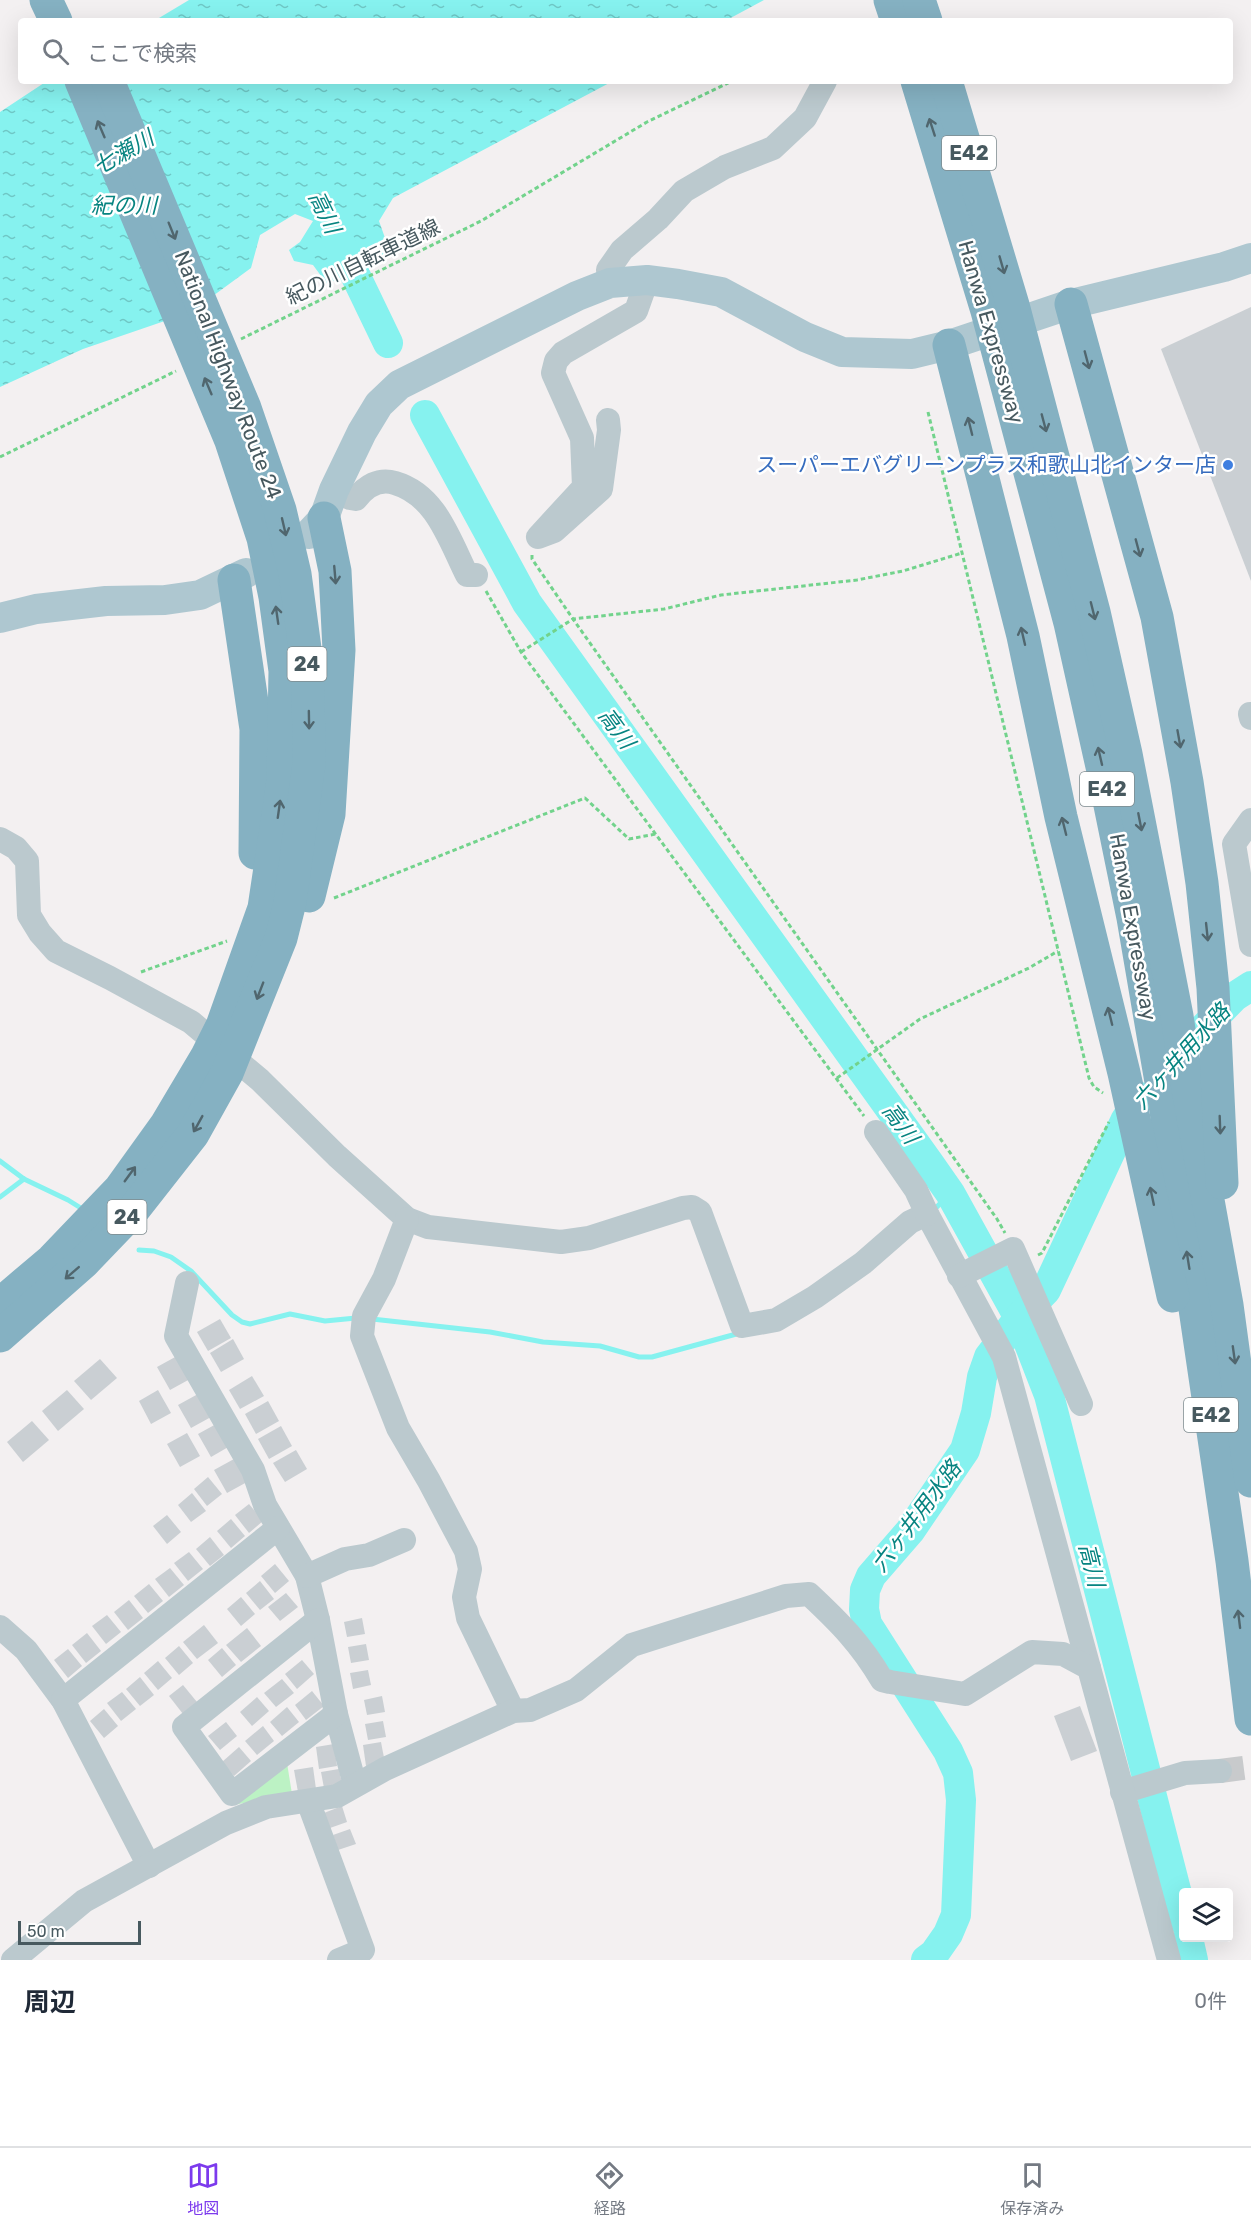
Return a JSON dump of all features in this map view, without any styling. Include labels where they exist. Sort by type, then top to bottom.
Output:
[{"type":"highway","points":[[46,0],[55,18]]},
{"type":"highway","points":[[70,0],[79,18]]},
{"type":"highway","points":[[890,0],[896,18]]},
{"type":"highway","points":[[919,0],[925,18]]},
{"type":"highway","name":"National Highway Route 24","points":[[82,84],[242,436]]},
{"type":"highway","name":"National Highway Route 24","points":[[0,1336],[84,1262],[131,1213],[193,1134],[217,1064],[225,1030],[270,922],[283,781],[285,671],[275,597],[232,375],[109,84]]},
{"type":"highway","name":"Hanwa Expressway","points":[[917,84],[975,224]]},
{"type":"highway","name":"Hanwa Expressway","points":[[947,84],[975,224],[1000,308],[1061,537],[1094,612],[1126,754],[1177,1016],[1177,1101],[1251,1719]]},
{"type":"highway","points":[[1071,304],[1157,617],[1187,782],[1202,883],[1213,988],[1227,1305]]},
{"type":"highway","points":[[949,345],[1023,636],[1117,1085],[1140,1143],[1232,1561]]},
{"type":"highway","name":"24","points":[[225,1030],[270,922],[329,814],[339,650],[335,571],[322,514]]},
{"type":"highway","name":"Hanwa Expressway","points":[[1061,537],[1070,623],[1133,918],[1153,1041],[1177,1101],[1227,1305],[1251,1481]]},
{"type":"highway","name":"24","points":[[240,577],[256,729],[256,846],[270,922]]},
{"type":"highway","name":"National Highway Route 24","points":[[0,1304],[52,1260],[120,1189],[166,1125],[217,1064]]},
{"type":"main road","points":[[322,514],[379,404],[399,385],[577,296],[610,283],[647,280],[721,292],[806,338],[842,352],[912,354],[949,345],[1071,304],[1224,267],[1251,258]]},
{"type":"main road","points":[[0,618],[36,609],[106,601],[165,600],[200,595],[240,577]]},
{"type":"street","points":[[610,283],[608,270],[622,250],[658,219],[684,190],[725,167],[773,148],[806,118],[823,84]]},
{"type":"street","points":[[538,537],[584,487],[582,438],[553,373],[556,361],[563,353],[636,311],[647,280]]},
{"type":"street","points":[[538,537],[554,531],[601,489],[609,430],[608,420]]},
{"type":"street","points":[[322,514],[350,498],[356,499],[366,486],[389,481],[408,487],[421,495],[436,514],[467,574],[476,574]]},
{"type":"street","points":[[1251,820],[1234,844],[1251,945]]},
{"type":"street","points":[[0,839],[16,848],[27,861],[29,915],[40,933],[56,951],[191,1022],[260,1080],[337,1156],[407,1219],[428,1227],[561,1242],[588,1238],[692,1207],[700,1212],[742,1326],[776,1320],[815,1297],[863,1263],[910,1222],[927,1214]]},
{"type":"street","points":[[876,1132],[916,1190],[927,1214],[965,1273],[999,1346],[1089,1668],[1127,1790],[1169,1960]]},
{"type":"street","points":[[407,1219],[384,1279],[364,1318],[362,1336],[398,1428],[466,1551],[470,1569],[464,1597],[468,1618],[513,1711]]},
{"type":"street","points":[[965,1273],[1014,1255],[1081,1404]]},
{"type":"street","points":[[187,1283],[176,1336],[253,1470],[265,1505],[307,1576],[336,1714],[356,1785]]},
{"type":"street","points":[[63,1700],[278,1528]]},
{"type":"street","points":[[307,1576],[345,1559],[369,1555],[404,1540]]},
{"type":"street","points":[[13,1960],[84,1901],[226,1823],[266,1807],[337,1796],[396,1764],[513,1711],[530,1710],[576,1690],[632,1645],[786,1596],[808,1594],[844,1626],[867,1654],[882,1680],[890,1682],[965,1694],[1032,1652],[1063,1654],[1089,1668]]},
{"type":"street","points":[[318,1620],[184,1727],[232,1794],[336,1714]]},
{"type":"street","points":[[0,1627],[26,1650],[63,1700],[148,1866]]},
{"type":"street","points":[[1127,1790],[1185,1773],[1220,1771]]},
{"type":"street","points":[[308,1801],[363,1950],[339,1960]]},
{"type":"path","name":"紀の川自転車道線","points":[[240,339],[481,222],[647,122],[726,84]]},
{"type":"path","points":[[0,457],[178,370]]},
{"type":"path","points":[[928,412],[1089,1078],[1094,1087],[1117,1085]]},
{"type":"path","points":[[538,537],[531,549],[532,559],[875,1050],[997,1219],[1014,1255],[1042,1253],[1113,1114]]},
{"type":"path","points":[[523,650],[573,619],[664,609],[721,595],[857,580],[903,571],[962,553]]},
{"type":"path","points":[[476,574],[523,650],[656,834],[838,1077],[876,1132]]},
{"type":"path","points":[[116,981],[585,798],[629,839],[656,834]]},
{"type":"path","points":[[838,1077],[920,1019],[1029,968],[1058,951]]},
{"type":"green space","points":[[287,1763],[292,1794],[234,1805]]},
{"type":"water","points":[[189,0],[764,0],[731,18],[159,18]]},
{"type":"water","name":"紀の川","points":[[42,84],[607,84],[393,198],[379,221],[390,252],[327,284],[313,265],[294,261],[289,250],[300,242],[313,221],[295,214],[260,235],[251,268],[191,312],[83,349],[0,387],[0,112]]},
{"type":"building","name":"スーパーエバグリーンプラス和歌山北インター店","points":[[1251,307],[1251,581],[1161,349]]},
{"type":"building","points":[[220,1319],[231,1338],[208,1351],[197,1332]]},
{"type":"building","points":[[233,1339],[244,1359],[221,1372],[210,1353]]},
{"type":"building","points":[[177,1356],[190,1379],[170,1390],[157,1367]]},
{"type":"building","points":[[100,1359],[117,1378],[91,1400],[74,1381]]},
{"type":"building","points":[[252,1376],[264,1396],[240,1409],[229,1390]]},
{"type":"building","points":[[67,1390],[84,1409],[58,1431],[42,1411]]},
{"type":"building","points":[[158,1390],[171,1413],[151,1424],[139,1401]]},
{"type":"building","points":[[198,1394],[211,1417],[191,1428],[178,1405]]},
{"type":"building","points":[[268,1401],[279,1421],[256,1434],[245,1414]]},
{"type":"building","points":[[32,1421],[49,1440],[23,1462],[7,1442]]},
{"type":"building","points":[[218,1423],[230,1446],[211,1457],[198,1434]]},
{"type":"building","points":[[281,1426],[292,1446],[269,1459],[258,1439]]},
{"type":"building","points":[[187,1433],[200,1456],[180,1467],[167,1444]]},
{"type":"building","points":[[296,1450],[307,1469],[285,1482],[273,1463]]},
{"type":"building","points":[[234,1459],[247,1482],[227,1493],[214,1470]]},
{"type":"building","points":[[208,1477],[222,1494],[207,1506],[194,1489]]},
{"type":"building","points":[[192,1493],[206,1511],[191,1522],[178,1505]]},
{"type":"building","points":[[249,1504],[263,1521],[249,1533],[235,1515]]},
{"type":"building","points":[[167,1515],[181,1532],[167,1544],[153,1526]]},
{"type":"building","points":[[231,1519],[245,1536],[231,1548],[217,1531]]},
{"type":"building","points":[[210,1537],[224,1555],[210,1566],[196,1549]]},
{"type":"building","points":[[189,1552],[203,1569],[188,1581],[174,1563]]},
{"type":"building","points":[[275,1564],[289,1581],[275,1593],[261,1576]]},
{"type":"building","points":[[170,1568],[184,1585],[169,1597],[155,1579]]},
{"type":"building","points":[[260,1581],[274,1599],[260,1610],[246,1593]]},
{"type":"building","points":[[149,1584],[163,1601],[148,1613],[134,1596]]},
{"type":"building","points":[[286,1593],[298,1607],[280,1621],[268,1607]]},
{"type":"building","points":[[241,1597],[255,1614],[241,1626],[227,1609]]},
{"type":"building","points":[[129,1600],[143,1618],[128,1630],[114,1612]]},
{"type":"building","points":[[107,1615],[121,1632],[106,1644],[92,1626]]},
{"type":"building","points":[[362,1618],[365,1634],[347,1637],[344,1622]]},
{"type":"building","points":[[204,1625],[218,1643],[197,1659],[183,1642]]},
{"type":"building","points":[[247,1628],[261,1646],[241,1662],[226,1645]]},
{"type":"building","points":[[87,1633],[101,1651],[86,1663],[72,1645]]},
{"type":"building","points":[[366,1644],[369,1660],[351,1663],[348,1647]]},
{"type":"building","points":[[179,1646],[193,1663],[179,1675],[165,1658]]},
{"type":"building","points":[[222,1648],[236,1665],[222,1677],[208,1660]]},
{"type":"building","points":[[68,1649],[82,1666],[68,1678],[54,1660]]},
{"type":"building","points":[[302,1660],[314,1674],[297,1689],[285,1674]]},
{"type":"building","points":[[158,1661],[172,1678],[158,1690],[144,1673]]},
{"type":"building","points":[[368,1670],[371,1685],[353,1689],[350,1673]]},
{"type":"building","points":[[140,1677],[154,1695],[140,1706],[126,1689]]},
{"type":"building","points":[[282,1679],[294,1693],[276,1707],[264,1693]]},
{"type":"building","points":[[183,1685],[197,1702],[183,1714],[169,1696]]},
{"type":"building","points":[[312,1691],[324,1706],[306,1720],[295,1705]]},
{"type":"building","points":[[122,1692],[136,1709],[121,1721],[107,1703]]},
{"type":"building","points":[[382,1696],[385,1712],[367,1715],[364,1700]]},
{"type":"building","points":[[257,1697],[269,1711],[252,1726],[240,1712]]},
{"type":"building","points":[[1080,1706],[1097,1751],[1071,1761],[1054,1716]]},
{"type":"building","points":[[287,1707],[299,1722],[282,1736],[270,1722]]},
{"type":"building","points":[[104,1709],[118,1726],[104,1738],[90,1721]]},
{"type":"building","points":[[383,1721],[386,1737],[368,1740],[365,1724]]},
{"type":"building","points":[[226,1722],[237,1736],[220,1750],[208,1736]]},
{"type":"building","points":[[263,1726],[274,1741],[257,1755],[245,1741]]},
{"type":"building","points":[[381,1742],[385,1763],[366,1766],[363,1745]]},
{"type":"building","points":[[334,1744],[337,1766],[319,1769],[316,1747]]},
{"type":"building","points":[[239,1747],[251,1761],[234,1776],[222,1762]]},
{"type":"building","points":[[313,1767],[316,1789],[298,1792],[294,1770]]},
{"type":"building","points":[[339,1769],[342,1784],[324,1788],[321,1772]]},
{"type":"building","points":[[342,1806],[347,1822],[330,1828],[324,1813]]},
{"type":"building","points":[[350,1829],[356,1844],[338,1850],[333,1835]]},
{"type":"waterway","name":"高川","points":[[336,235],[388,343]]},
{"type":"waterway","name":"高川","points":[[425,415],[527,603],[950,1193],[1019,1318],[1049,1395],[1179,1902]]},
{"type":"waterway","name":"六ヶ井用水路","points":[[1169,1064],[1234,997],[1251,986]]},
{"type":"waterway","name":"六ヶ井用水路","points":[[926,1960],[934,1954],[948,1934],[956,1915],[961,1800],[958,1773],[948,1751],[867,1624],[864,1609],[865,1590],[871,1576],[910,1531],[965,1450],[989,1357],[1019,1318],[1046,1290],[1125,1121],[1140,1097]]},
{"type":"waterway","points":[[0,1161],[24,1179],[84,1210]]},
{"type":"waterway","points":[[0,1197],[24,1179]]},
{"type":"waterway","points":[[934,1210],[950,1193]]},
{"type":"waterway","points":[[139,1250],[154,1251],[171,1257],[191,1271],[232,1315],[242,1322],[250,1324],[290,1314],[325,1321],[356,1318]]},
{"type":"waterway","points":[[372,1319],[490,1332],[543,1342],[600,1346],[639,1357],[652,1357],[740,1333]]},
{"type":"waterway","name":"高川","points":[[1189,1942],[1193,1960]]},
{"type":"tunnel","points":[[1220,1771],[1251,1767]]},
{"type":"place","name":"スーパーエバグリーンプラス和歌山北インター店","points":[[1228,465]]},
{"type":"water label","name":"七瀬川","points":[[123,152]]}]
